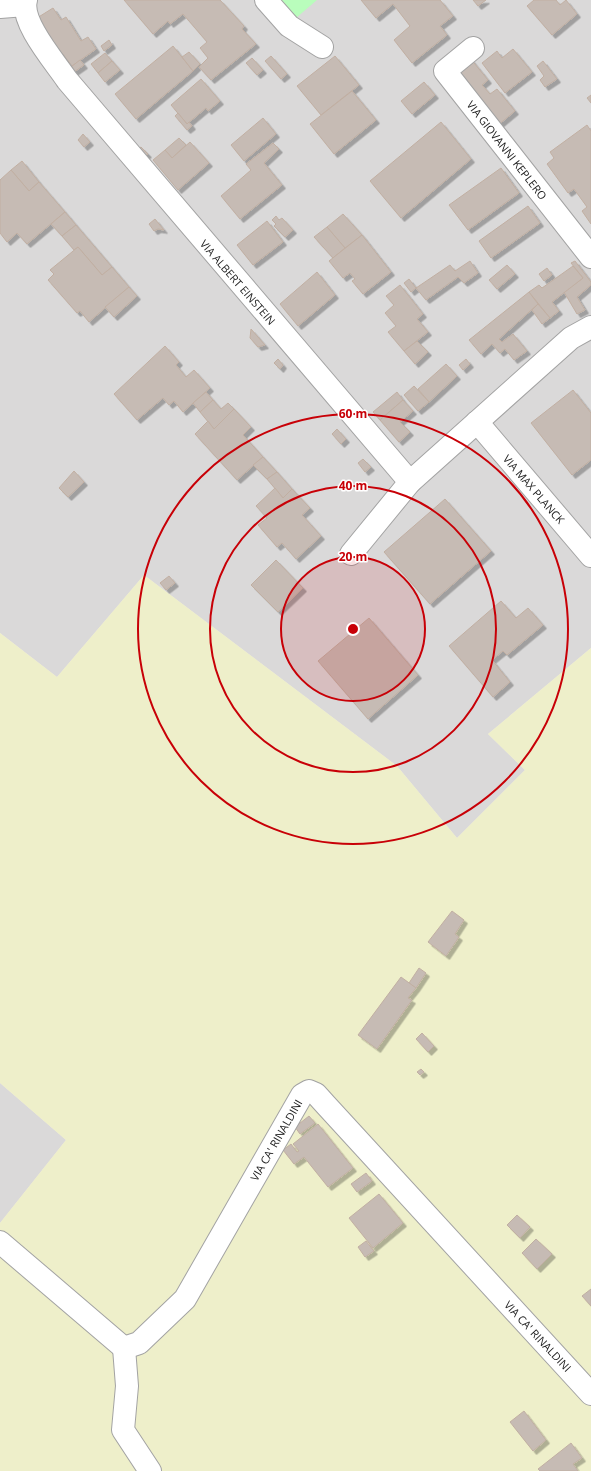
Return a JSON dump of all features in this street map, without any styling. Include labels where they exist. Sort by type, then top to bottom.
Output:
[{"type":"street","points":[[266,0],[289,26],[322,47]]},
{"type":"street","points":[[0,7],[25,2]]},
{"type":"street","name":"VIA ALBERT EINSTEIN","points":[[25,2],[26,15],[30,25],[67,80],[410,482]]},
{"type":"street","name":"VIA GIOVANNI KEPLERO","points":[[473,48],[445,72],[591,257]]},
{"type":"street","points":[[351,554],[410,482],[571,338],[591,327]]},
{"type":"street","name":"VIA MAX PLANCK","points":[[477,422],[591,556]]},
{"type":"street","name":"VIA CA' RINALDINI","points":[[124,1348],[139,1343],[185,1299],[302,1095],[309,1091],[316,1094],[591,1394]]},
{"type":"street","points":[[0,1242],[124,1348],[127,1386],[123,1430],[150,1471]]},
{"type":"shaded area","points":[[0,0],[591,0],[591,648],[488,734],[525,770],[457,838],[397,766],[144,575],[57,677],[0,633]]},
{"type":"shaded area","points":[[0,1083],[66,1140],[0,1223]]},
{"type":"green space","points":[[281,0],[317,0],[296,18]]},
{"type":"green space","points":[[144,575],[397,766],[457,838],[525,770],[488,734],[591,648],[591,1471],[0,1471],[0,1223],[66,1140],[0,1083],[0,633],[57,677]]},
{"type":"building","points":[[124,0],[220,0],[244,26],[242,29],[256,44],[211,80],[199,67],[208,58],[200,48],[207,42],[183,14],[170,24],[168,21],[153,34]]},
{"type":"building","points":[[361,0],[440,0],[453,16],[440,26],[447,35],[412,63],[394,40],[410,26],[393,4],[376,18]]},
{"type":"building","points":[[473,0],[486,0],[478,6]]},
{"type":"building","points":[[534,0],[556,0],[560,5],[566,0],[577,14],[552,35],[527,6]]},
{"type":"building","points":[[53,8],[61,20],[66,17],[81,41],[88,37],[96,49],[72,66],[62,53],[61,54],[37,18]]},
{"type":"building","points":[[109,40],[112,45],[104,51],[101,46]]},
{"type":"building","points":[[173,46],[193,71],[136,119],[115,94]]},
{"type":"building","points":[[513,49],[532,72],[505,93],[482,63],[497,51],[502,58]]},
{"type":"building","points":[[189,52],[200,64],[193,71],[182,57]]},
{"type":"building","points":[[105,53],[112,61],[98,73],[91,64]]},
{"type":"building","points":[[271,56],[287,74],[281,79],[265,61]]},
{"type":"building","points":[[335,56],[359,85],[321,115],[297,86]]},
{"type":"building","points":[[252,58],[263,70],[257,75],[246,63]]},
{"type":"building","points":[[470,58],[488,80],[482,85],[490,94],[497,89],[515,111],[491,131],[447,78]]},
{"type":"building","points":[[80,60],[84,65],[74,72],[71,67]]},
{"type":"building","points":[[112,61],[120,70],[105,82],[98,73]]},
{"type":"building","points":[[543,61],[557,79],[545,87],[540,80],[544,76],[537,66]]},
{"type":"building","points":[[201,79],[220,101],[208,111],[206,108],[187,124],[171,105]]},
{"type":"building","points":[[424,82],[435,95],[412,114],[401,101]]},
{"type":"building","points":[[352,91],[376,120],[334,154],[310,124]]},
{"type":"building","points":[[591,95],[591,103],[587,98]]},
{"type":"building","points":[[178,113],[187,124],[189,122],[192,126],[187,130],[175,116]]},
{"type":"building","points":[[263,118],[276,134],[244,161],[231,145]]},
{"type":"building","points":[[441,122],[471,159],[401,218],[370,181]]},
{"type":"building","points":[[587,125],[591,131],[591,224],[582,211],[587,207],[574,189],[568,193],[547,164],[554,158],[550,152]]},
{"type":"building","points":[[83,134],[90,142],[84,147],[78,140]]},
{"type":"building","points":[[179,138],[186,145],[172,158],[165,150]]},
{"type":"building","points":[[190,142],[209,163],[178,190],[153,160],[165,150],[172,158]]},
{"type":"building","points":[[273,143],[279,149],[264,163],[282,185],[240,219],[221,196],[251,170],[246,164]]},
{"type":"building","points":[[141,147],[148,154],[145,156],[138,149]]},
{"type":"building","points":[[22,161],[39,182],[29,191],[11,170]]},
{"type":"building","points":[[501,168],[519,193],[468,230],[449,205]]},
{"type":"building","points":[[11,170],[29,191],[39,182],[65,212],[27,244],[17,233],[7,242],[0,233],[0,180]]},
{"type":"building","points":[[528,206],[540,223],[491,258],[479,241]]},
{"type":"building","points":[[65,212],[76,225],[62,236],[51,224]]},
{"type":"building","points":[[343,214],[362,235],[345,248],[327,227]]},
{"type":"building","points":[[276,216],[279,220],[282,218],[293,230],[285,237],[274,226],[276,224],[272,220]]},
{"type":"building","points":[[155,219],[164,230],[158,229],[154,231],[149,224]]},
{"type":"building","points":[[267,221],[283,242],[253,265],[237,245]]},
{"type":"building","points":[[76,225],[112,267],[102,275],[78,247],[74,250],[62,236]]},
{"type":"building","points":[[327,227],[345,248],[333,258],[314,237]]},
{"type":"building","points":[[362,235],[391,272],[363,294],[352,281],[355,279],[350,273],[343,278],[329,261]]},
{"type":"building","points":[[78,247],[102,275],[112,267],[129,287],[89,322],[80,311],[77,313],[48,280],[54,274],[50,270]]},
{"type":"building","points":[[470,261],[478,273],[464,283],[458,277],[426,300],[416,288],[450,265],[455,271]]},
{"type":"building","points":[[575,261],[591,282],[591,285],[577,297],[585,310],[577,314],[564,292],[583,278],[571,263]]},
{"type":"building","points":[[507,265],[515,274],[497,289],[489,280]]},
{"type":"building","points":[[573,266],[583,278],[552,302],[559,311],[550,318],[529,292],[539,285],[542,288]]},
{"type":"building","points":[[547,268],[552,275],[544,281],[539,274]]},
{"type":"building","points":[[317,272],[335,295],[298,326],[280,304]]},
{"type":"building","points":[[409,279],[416,288],[411,292],[404,283]]},
{"type":"building","points":[[400,285],[423,314],[417,319],[428,332],[404,351],[388,332],[396,326],[385,313],[394,305],[386,296]]},
{"type":"building","points":[[129,287],[137,296],[114,317],[105,307]]},
{"type":"building","points":[[529,292],[538,304],[499,339],[502,342],[513,334],[527,351],[514,360],[505,349],[500,353],[492,344],[481,354],[469,340]]},
{"type":"building","points":[[538,304],[550,318],[542,324],[532,310]]},
{"type":"building","points":[[251,329],[265,345],[258,347],[250,338]]},
{"type":"building","points":[[417,341],[428,352],[415,364],[404,351]]},
{"type":"building","points":[[165,346],[179,362],[176,365],[186,377],[194,370],[210,388],[183,412],[174,401],[169,405],[163,398],[137,420],[114,394]]},
{"type":"building","points":[[278,359],[283,365],[280,369],[274,363]]},
{"type":"building","points":[[466,359],[470,364],[463,370],[459,365]]},
{"type":"building","points":[[446,364],[457,376],[429,402],[418,389]]},
{"type":"building","points":[[414,386],[429,402],[418,411],[404,395]]},
{"type":"building","points":[[573,390],[591,413],[591,460],[572,475],[531,423]]},
{"type":"building","points":[[206,392],[213,400],[200,412],[193,403]]},
{"type":"building","points":[[397,392],[403,400],[380,420],[373,412]]},
{"type":"building","points":[[213,400],[221,409],[228,403],[234,409],[214,429],[200,412]]},
{"type":"building","points":[[403,400],[413,411],[400,422],[410,432],[399,442],[380,420]]},
{"type":"building","points":[[234,409],[251,427],[243,435],[263,457],[237,480],[195,434],[208,421],[214,429]]},
{"type":"building","points":[[337,429],[346,439],[341,444],[332,434]]},
{"type":"building","points":[[263,457],[277,472],[267,479],[253,465]]},
{"type":"building","points":[[363,459],[371,467],[365,472],[358,463]]},
{"type":"building","points":[[74,471],[84,482],[68,497],[59,488]]},
{"type":"building","points":[[277,472],[292,489],[283,498],[267,479]]},
{"type":"building","points":[[275,488],[283,498],[292,489],[310,508],[302,515],[321,536],[296,559],[282,543],[277,547],[258,525],[267,518],[256,506]]},
{"type":"building","points":[[445,499],[491,551],[430,604],[384,552]]},
{"type":"building","points":[[276,560],[303,588],[278,612],[251,585]]},
{"type":"building","points":[[169,576],[175,583],[166,590],[160,583]]},
{"type":"building","points":[[501,601],[516,618],[528,608],[543,625],[507,655],[503,651],[492,660],[510,682],[493,697],[449,646]]},
{"type":"building","points":[[369,618],[418,675],[368,719],[318,661]]},
{"type":"building","points":[[452,911],[464,920],[455,934],[459,937],[446,956],[428,942]]},
{"type":"building","points":[[419,968],[426,973],[416,988],[409,983]]},
{"type":"building","points":[[401,977],[416,988],[408,998],[412,1000],[377,1049],[358,1035]]},
{"type":"building","points":[[422,1033],[434,1046],[428,1052],[416,1039]]},
{"type":"building","points":[[421,1069],[424,1072],[420,1075],[417,1072]]},
{"type":"building","points":[[309,1116],[315,1123],[300,1134],[295,1127]]},
{"type":"building","points":[[318,1124],[353,1168],[328,1187],[304,1157],[294,1164],[283,1150],[291,1144],[297,1152],[299,1151],[293,1144]]},
{"type":"building","points":[[366,1173],[372,1181],[357,1192],[351,1184]]},
{"type":"building","points":[[379,1194],[403,1223],[373,1248],[349,1218]]},
{"type":"building","points":[[517,1215],[530,1227],[520,1238],[507,1225]]},
{"type":"building","points":[[536,1239],[552,1254],[537,1269],[522,1253]]},
{"type":"building","points":[[366,1241],[374,1251],[365,1257],[358,1247]]},
{"type":"building","points":[[591,1289],[591,1306],[582,1296]]},
{"type":"building","points":[[524,1411],[546,1440],[533,1451],[510,1422]]},
{"type":"building","points":[[571,1443],[582,1458],[573,1464],[578,1471],[540,1471],[538,1469]]}]
